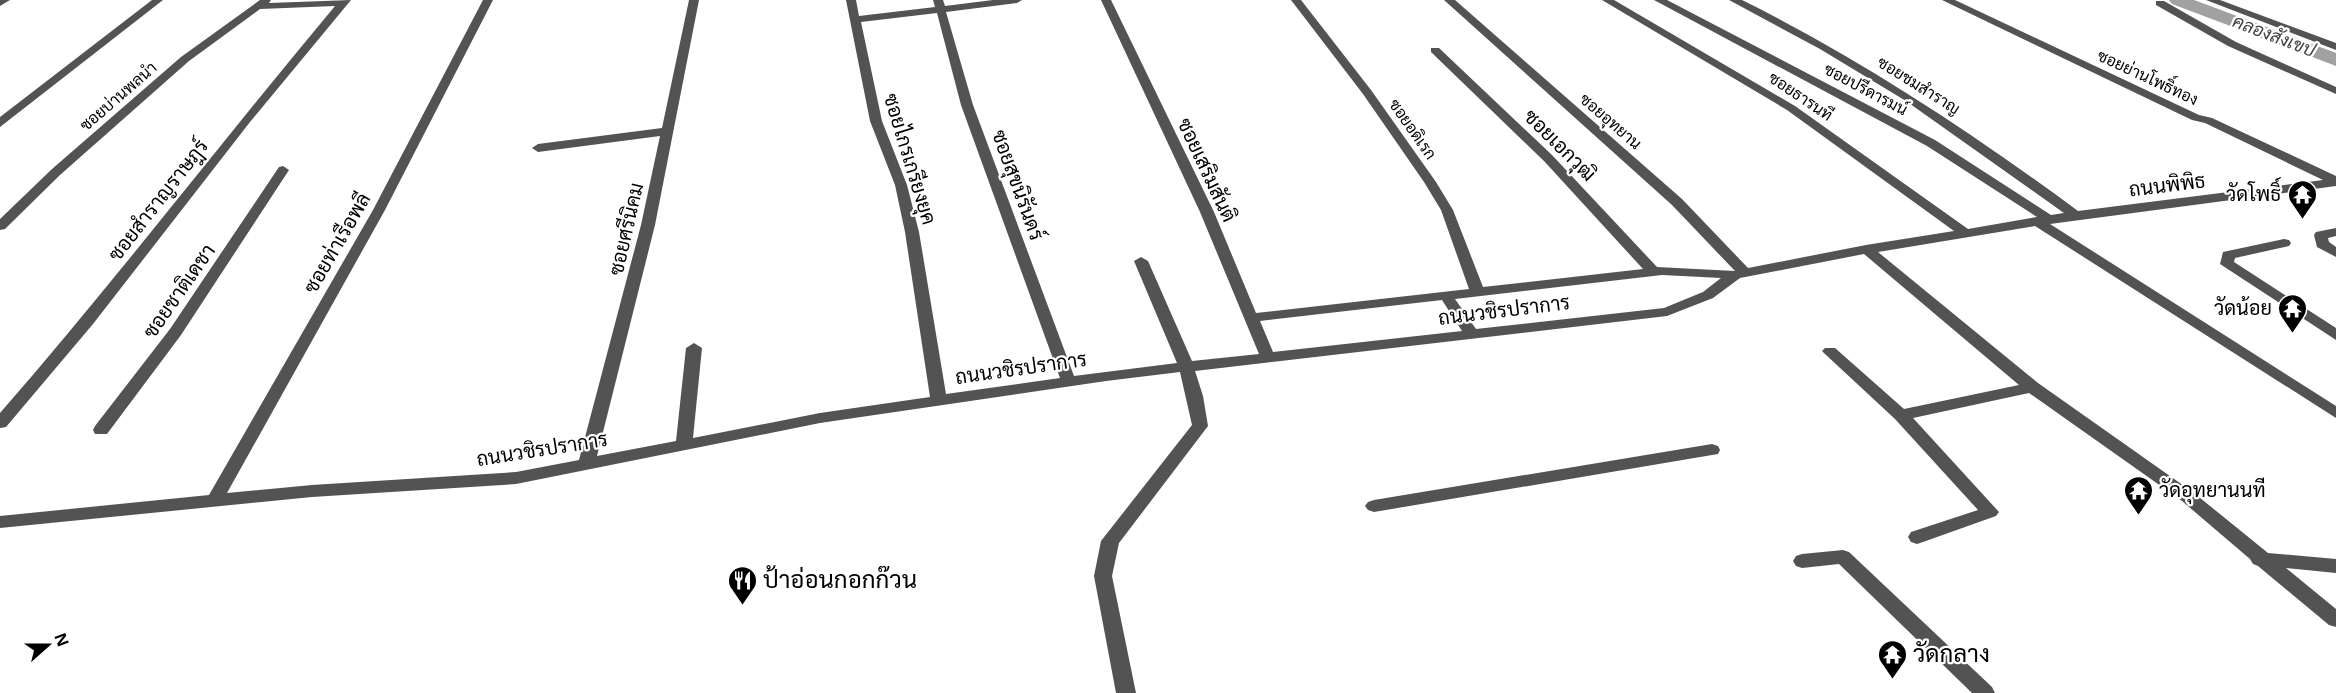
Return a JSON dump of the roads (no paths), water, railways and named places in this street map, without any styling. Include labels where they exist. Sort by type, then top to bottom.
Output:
[{"type":"street","points":[[0,3],[5,0]]},
{"type":"street","points":[[0,123],[158,0]]},
{"type":"street","name":"ซอยท่าเรือพลี","points":[[214,501],[379,210],[488,0]]},
{"type":"street","name":"ซอยศรีนิคม","points":[[586,465],[648,225],[694,0]]},
{"type":"street","name":"ซอยไกรเกรียงยุค","points":[[851,0],[876,121],[901,185],[912,232],[939,401]]},
{"type":"street","points":[[854,20],[940,4],[1017,0]]},
{"type":"street","name":"ซอยเสริมสันติ","points":[[1107,0],[1134,64],[1207,212],[1268,358]]},
{"type":"street","name":"ซอยอดิเรก","points":[[1296,0],[1367,92],[1430,182],[1447,210],[1477,290]]},
{"type":"street","name":"ซอยอุทยาน","points":[[1449,0],[1677,202],[1740,274]]},
{"type":"street","name":"ซอยธารนที","points":[[1607,0],[1791,108],[1967,234]]},
{"type":"street","name":"ซอยปรีดารมน์","points":[[1659,0],[1931,143],[2044,221],[2336,413]]},
{"type":"street","name":"ซอยชมสำราญ","points":[[1734,0],[1777,20],[1908,97],[1980,145],[2075,215]]},
{"type":"street","name":"ซอยย่านโพธิ์ทอง","points":[[1947,0],[2196,118],[2208,120],[2336,182]]},
{"type":"street","points":[[2211,0],[2336,47]]},
{"type":"street","points":[[262,3],[345,2]]},
{"type":"street","name":"ซอยสำราญราษฎร์","points":[[0,423],[88,321],[239,129],[345,2]]},
{"type":"street","name":"ซอยบ่านพลนำ","points":[[0,226],[56,172],[185,59],[262,3]]},
{"type":"street","points":[[2160,3],[2232,44],[2336,91]]},
{"type":"street","name":"ซอยสุขนิรันดร์","points":[[940,4],[967,105],[1069,382]]},
{"type":"street","name":"ซอยเอกวุฒิ","points":[[1435,50],[1548,158],[1653,271]]},
{"type":"street","points":[[538,148],[668,131]]},
{"type":"street","name":"ซอยชาติเดชา","points":[[101,430],[176,332],[283,170]]},
{"type":"street","name":"ถนนพิพิธ","points":[[2044,221],[2075,215],[2336,182]]},
{"type":"street","name":"ถนนวชิรปราการ","points":[[0,522],[312,491],[516,478],[820,418],[1069,382],[1667,312],[1708,295],[1740,274],[1866,249],[2044,221]]},
{"type":"street","points":[[2336,232],[2321,235],[2322,244],[2336,253]]},
{"type":"street","points":[[2284,243],[2228,255],[2227,264],[2336,335]]},
{"type":"street","points":[[1866,249],[2032,387],[2188,497],[2259,559],[2336,620]]},
{"type":"street","points":[[1126,693],[1103,576],[1110,541],[1200,426],[1198,402],[1188,367],[1141,261]]},
{"type":"street","points":[[1251,318],[1653,271],[1740,274]]},
{"type":"street","points":[[1445,294],[1472,334]]},
{"type":"street","points":[[684,446],[694,348]]},
{"type":"street","points":[[1830,351],[1901,415],[1990,512],[1917,537]]},
{"type":"street","points":[[1901,415],[2032,387]]},
{"type":"street","points":[[1374,506],[1712,450]]},
{"type":"street","points":[[1802,561],[1843,556],[1985,693]]},
{"type":"street","points":[[2259,559],[2336,566]]},
{"type":"waterway","name":"คลองสังเขป","points":[[2178,0],[2336,60]]},
{"type":"place","name":"วัดโพธิ์","points":[[2302,220]]},
{"type":"place","name":"วัดน้อย","points":[[2293,334]]},
{"type":"place","name":"วัดอุทยานนที","points":[[2138,516]]},
{"type":"place","name":"ป้าอ่อนกอกก๊วน","points":[[742,606]]},
{"type":"place","name":"วัดกลาง","points":[[1892,680]]}]
